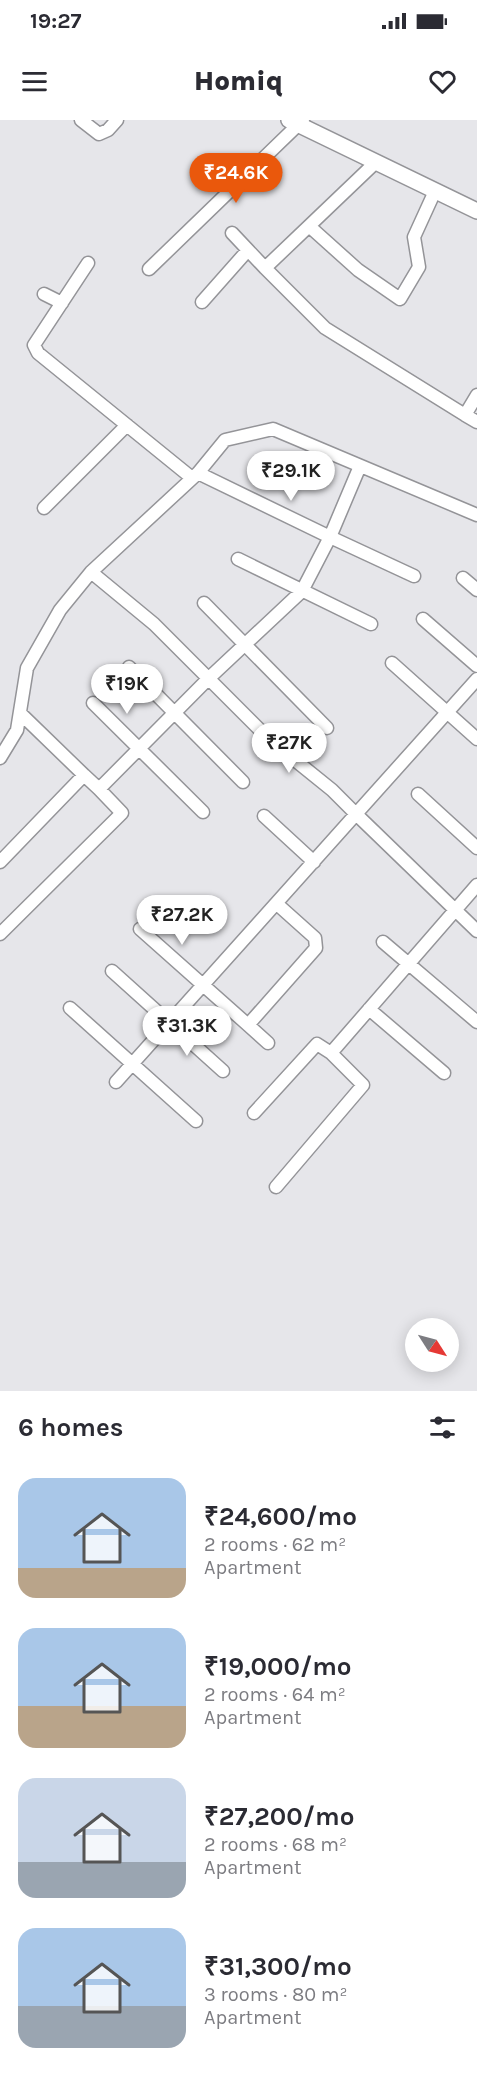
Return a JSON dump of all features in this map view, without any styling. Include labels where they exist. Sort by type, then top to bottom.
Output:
[{"type":"main road","points":[[297,122],[477,210]]},
{"type":"street","points":[[81,120],[99,134],[108,130],[117,120]]},
{"type":"street","points":[[149,269],[297,122]]},
{"type":"street","points":[[265,268],[376,162]]},
{"type":"street","points":[[309,226],[358,270],[400,299],[419,267],[414,237],[435,191]]},
{"type":"street","points":[[232,233],[324,328],[477,422]]},
{"type":"street","points":[[202,302],[248,250]]},
{"type":"street","points":[[88,263],[34,345],[39,353],[127,425],[195,476],[414,576]]},
{"type":"street","points":[[44,294],[62,303]]},
{"type":"street","points":[[465,415],[477,396]]},
{"type":"street","points":[[44,508],[127,425]]},
{"type":"street","points":[[0,758],[17,730],[27,668],[60,610],[91,572],[195,476],[225,440],[273,429],[477,515]]},
{"type":"street","points":[[99,789],[208,679],[303,591],[330,537],[360,466]]},
{"type":"street","points":[[238,559],[371,624]]},
{"type":"street","points":[[91,572],[154,624],[270,740],[332,790],[477,931]]},
{"type":"street","points":[[463,578],[477,590]]},
{"type":"street","points":[[204,603],[327,728]]},
{"type":"street","points":[[423,619],[477,666]]},
{"type":"street","points":[[392,663],[477,739]]},
{"type":"street","points":[[129,667],[176,711],[243,782]]},
{"type":"street","points":[[116,1082],[205,986],[477,679]]},
{"type":"street","points":[[93,703],[203,812]]},
{"type":"street","points":[[0,934],[122,813],[20,713]]},
{"type":"street","points":[[0,862],[84,775]]},
{"type":"street","points":[[418,794],[477,848]]},
{"type":"street","points":[[264,816],[314,861]]},
{"type":"street","points":[[331,1053],[477,885]]},
{"type":"street","points":[[248,1025],[316,948],[315,938],[277,904]]},
{"type":"street","points":[[140,929],[268,1043]]},
{"type":"street","points":[[383,942],[477,1022]]},
{"type":"street","points":[[112,971],[223,1071]]},
{"type":"street","points":[[70,1008],[196,1121]]},
{"type":"street","points":[[369,1008],[444,1073]]},
{"type":"street","points":[[254,1113],[316,1044],[331,1053],[363,1085],[276,1187]]}]
